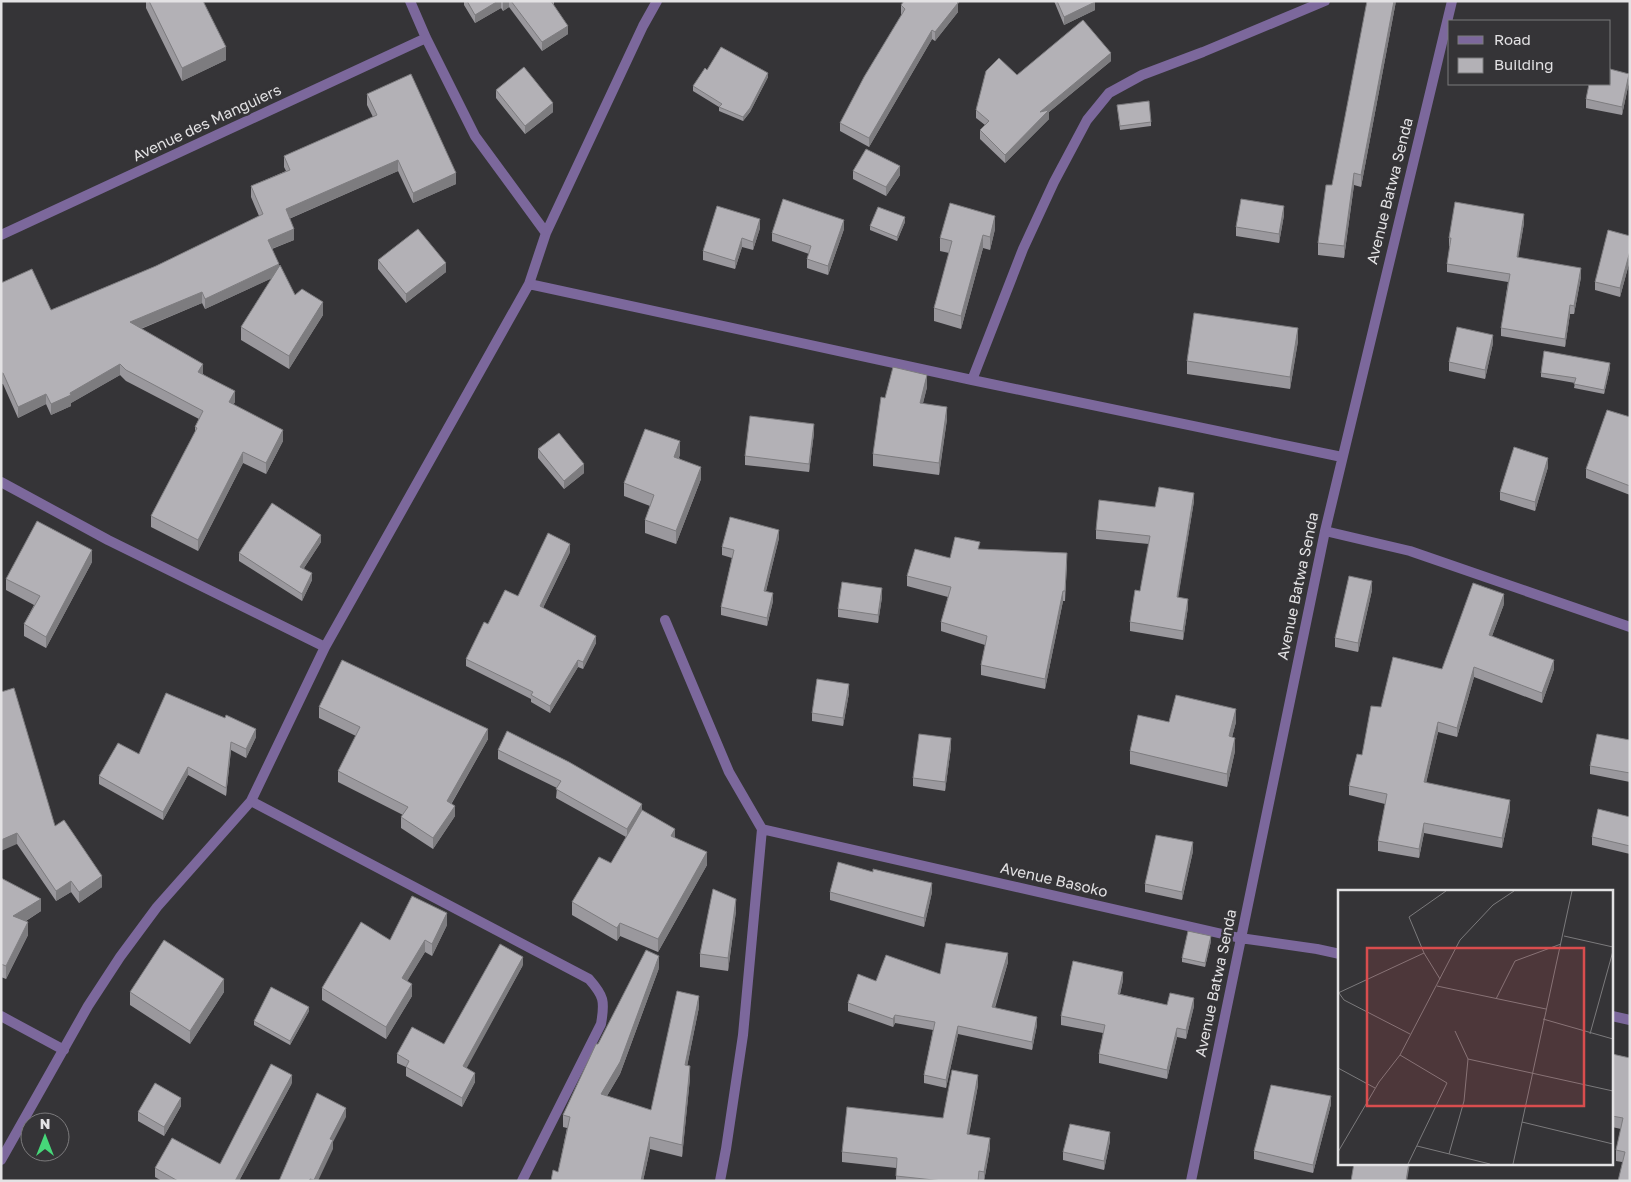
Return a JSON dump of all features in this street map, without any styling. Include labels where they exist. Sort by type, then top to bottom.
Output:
[{"type":"street","points":[[410,1],[426,38],[476,136],[546,233]]},
{"type":"street","points":[[1,1160],[88,1006],[120,957],[157,907],[251,801],[325,647],[530,284],[546,233],[643,26],[658,1]]},
{"type":"street","points":[[972,380],[1023,249],[1054,182],[1087,120],[1109,93],[1142,75],[1195,56],[1325,1]]},
{"type":"street","name":"Avenue Batwa Senda","points":[[1190,1181],[1325,530],[1452,1]]},
{"type":"street","name":"Avenue des Manguiers","points":[[1,235],[426,38]]},
{"type":"street","points":[[530,284],[972,380],[1342,456]]},
{"type":"street","points":[[1,482],[108,540],[325,647]]},
{"type":"street","points":[[1325,530],[1410,551],[1630,627]]},
{"type":"street","points":[[665,620],[729,772],[762,829],[743,1035],[720,1181]]},
{"type":"street","points":[[251,801],[589,979],[601,993],[604,1009],[601,1024],[522,1181]]},
{"type":"street","name":"Avenue Basoko","points":[[762,829],[1240,938],[1338,954]]},
{"type":"street","points":[[1,1016],[64,1050]]},
{"type":"street","points":[[1614,1016],[1630,1020]]},
{"type":"building","points":[[149,1],[203,1],[226,47],[182,68]]},
{"type":"building","points":[[467,1],[498,1],[475,15]]},
{"type":"building","points":[[511,1],[551,1],[568,26],[542,42]]},
{"type":"building","points":[[904,1],[956,1],[958,3],[935,32],[932,30],[869,138],[840,123],[864,77],[905,9],[901,5]]},
{"type":"building","points":[[1057,1],[1094,1],[1095,2],[1064,17]]},
{"type":"building","points":[[1367,1],[1394,1],[1361,175],[1354,173],[1344,246],[1318,243],[1326,185],[1332,185]]},
{"type":"building","points":[[1083,20],[1111,53],[1040,112],[1049,110],[1005,155],[980,130],[989,121],[976,110],[986,71],[999,58],[1017,75]]},
{"type":"building","points":[[721,47],[768,73],[750,108],[743,117],[719,107],[722,104],[693,86],[705,68],[707,70]]},
{"type":"building","points":[[524,67],[553,103],[525,126],[496,90]]},
{"type":"building","points":[[1611,69],[1629,74],[1622,107],[1586,99],[1589,85],[1611,85]]},
{"type":"building","points":[[411,74],[456,173],[413,193],[398,160],[286,209],[294,229],[268,240],[279,264],[205,299],[202,292],[130,322],[203,364],[198,372],[235,391],[229,402],[283,430],[266,463],[243,452],[198,540],[151,516],[197,428],[195,427],[203,411],[126,370],[120,364],[70,393],[71,395],[51,404],[46,394],[18,407],[3,373],[1,373],[1,283],[32,269],[51,310],[156,266],[263,214],[251,186],[290,170],[284,156],[377,115],[367,94]]},
{"type":"building","points":[[1149,101],[1151,122],[1120,126],[1117,105]]},
{"type":"building","points":[[866,149],[900,166],[886,187],[853,171]]},
{"type":"building","points":[[783,199],[844,220],[828,266],[807,259],[811,246],[772,233]]},
{"type":"building","points":[[1241,199],[1284,206],[1279,234],[1236,227]]},
{"type":"building","points":[[1455,202],[1524,214],[1517,257],[1581,268],[1574,306],[1570,305],[1565,339],[1501,328],[1510,274],[1447,264]]},
{"type":"building","points":[[950,203],[995,216],[990,237],[983,235],[961,316],[934,308],[952,241],[940,238]]},
{"type":"building","points":[[717,206],[760,219],[753,242],[742,238],[735,261],[703,251]]},
{"type":"building","points":[[878,207],[905,217],[897,237],[870,226]]},
{"type":"building","points":[[418,229],[446,263],[406,294],[378,260]]},
{"type":"building","points":[[1608,230],[1630,236],[1630,251],[1620,288],[1595,282]]},
{"type":"building","points":[[280,265],[295,295],[302,289],[323,302],[289,356],[241,327]]},
{"type":"building","points":[[1194,313],[1298,328],[1290,377],[1187,361]]},
{"type":"building","points":[[1457,327],[1493,335],[1485,370],[1449,362]]},
{"type":"building","points":[[1544,351],[1610,363],[1604,390],[1574,384],[1576,378],[1541,373]]},
{"type":"building","points":[[893,367],[927,375],[920,403],[947,407],[939,463],[873,454],[881,397],[885,398]]},
{"type":"building","points":[[1607,410],[1630,417],[1630,486],[1586,469]]},
{"type":"building","points":[[750,416],[814,424],[809,464],[745,456]]},
{"type":"building","points":[[645,429],[680,441],[674,457],[701,467],[676,531],[645,520],[654,495],[624,483]]},
{"type":"building","points":[[559,433],[584,464],[564,481],[538,449]]},
{"type":"building","points":[[1514,447],[1548,458],[1535,502],[1500,492]]},
{"type":"building","points":[[1159,487],[1194,493],[1177,597],[1188,599],[1183,631],[1130,622],[1135,590],[1140,591],[1150,536],[1096,530],[1099,500],[1155,507]]},
{"type":"building","points":[[272,503],[321,535],[300,567],[312,573],[302,594],[239,553]]},
{"type":"building","points":[[730,517],[779,530],[764,591],[773,593],[767,618],[721,607],[734,550],[722,547]]},
{"type":"building","points":[[37,521],[92,550],[46,637],[24,624],[40,596],[6,579]]},
{"type":"building","points":[[548,533],[570,544],[540,606],[596,636],[583,662],[578,660],[550,706],[531,695],[533,692],[466,659],[484,622],[488,624],[505,590],[518,596]]},
{"type":"building","points":[[955,537],[980,542],[978,549],[1067,553],[1065,591],[1063,591],[1045,679],[981,665],[987,636],[941,622],[951,587],[907,576],[915,549],[950,558]]},
{"type":"building","points":[[1349,576],[1372,581],[1358,643],[1335,638]]},
{"type":"building","points":[[842,582],[882,588],[878,615],[838,609]]},
{"type":"building","points":[[1473,583],[1504,594],[1489,635],[1554,660],[1542,693],[1474,667],[1457,728],[1438,722],[1424,782],[1510,800],[1502,838],[1424,823],[1419,849],[1378,841],[1387,794],[1349,786],[1357,754],[1362,755],[1371,706],[1381,707],[1393,657],[1442,669]]},
{"type":"building","points":[[342,660],[488,729],[447,801],[455,806],[433,838],[401,817],[408,807],[338,771],[360,727],[319,707]]},
{"type":"building","points":[[817,679],[849,684],[843,718],[812,713]]},
{"type":"building","points":[[14,688],[55,826],[64,820],[102,876],[79,892],[71,881],[56,891],[17,833],[1,840],[1,692]]},
{"type":"building","points":[[166,693],[225,718],[226,715],[256,729],[246,749],[231,742],[226,788],[188,767],[163,812],[99,776],[118,743],[139,754]]},
{"type":"building","points":[[1176,695],[1236,709],[1229,736],[1235,738],[1227,774],[1130,751],[1138,715],[1169,722]]},
{"type":"building","points":[[507,731],[569,762],[642,804],[627,829],[556,789],[561,781],[498,750]]},
{"type":"building","points":[[919,734],[951,738],[945,782],[913,778]]},
{"type":"building","points":[[1597,734],[1630,740],[1630,773],[1590,766]]},
{"type":"building","points":[[1598,809],[1630,817],[1630,846],[1592,837]]},
{"type":"building","points":[[642,810],[675,829],[671,836],[707,852],[658,939],[620,923],[617,928],[572,902],[599,857],[611,863]]},
{"type":"building","points":[[1156,835],[1193,842],[1182,892],[1145,884]]},
{"type":"building","points":[[838,862],[873,872],[873,869],[932,883],[924,918],[830,892]]},
{"type":"building","points":[[1,878],[41,899],[13,916],[28,922],[6,966],[1,964]]},
{"type":"building","points":[[713,889],[736,899],[728,958],[700,954]]},
{"type":"building","points":[[412,896],[447,913],[432,944],[425,940],[402,978],[412,984],[386,1027],[322,988],[361,922],[390,940]]},
{"type":"building","points":[[1188,931],[1211,936],[1205,963],[1182,958]]},
{"type":"building","points":[[164,940],[224,979],[190,1031],[130,992]]},
{"type":"building","points":[[946,943],[1008,953],[992,1007],[1037,1017],[1032,1042],[958,1026],[946,1080],[924,1075],[935,1022],[895,1015],[893,1019],[848,1003],[858,974],[876,981],[886,955],[940,974]]},
{"type":"building","points":[[500,944],[523,957],[463,1066],[475,1073],[462,1098],[406,1067],[409,1061],[397,1054],[412,1027],[444,1044]]},
{"type":"building","points":[[646,950],[659,956],[620,1062],[601,1094],[651,1110],[677,991],[699,996],[685,1065],[690,1066],[682,1145],[650,1137],[641,1181],[551,1181],[553,1170],[558,1172],[570,1117],[563,1115],[596,1044],[598,1044]]},
{"type":"building","points":[[1073,961],[1123,972],[1118,994],[1167,1005],[1170,993],[1194,998],[1186,1030],[1177,1028],[1167,1070],[1099,1054],[1105,1025],[1061,1016]]},
{"type":"building","points":[[271,987],[309,1007],[290,1041],[254,1021]]},
{"type":"building","points":[[1614,1054],[1630,1058],[1630,1181],[1618,1181],[1625,1152],[1616,1150],[1623,1118],[1614,1116]]},
{"type":"building","points":[[271,1064],[292,1075],[235,1181],[178,1181],[155,1168],[172,1138],[220,1164]]},
{"type":"building","points":[[952,1070],[978,1075],[967,1134],[990,1138],[984,1172],[979,1171],[978,1181],[943,1181],[896,1176],[897,1158],[842,1152],[847,1107],[943,1118]]},
{"type":"building","points":[[155,1083],[181,1098],[164,1127],[138,1112]]},
{"type":"building","points":[[1271,1085],[1331,1096],[1313,1165],[1254,1151]]},
{"type":"building","points":[[317,1093],[346,1108],[330,1139],[333,1140],[314,1180],[279,1181]]},
{"type":"building","points":[[1070,1124],[1110,1132],[1104,1161],[1063,1152]]},
{"type":"building","points":[[1354,1164],[1409,1164],[1406,1181],[1351,1181]]}]
